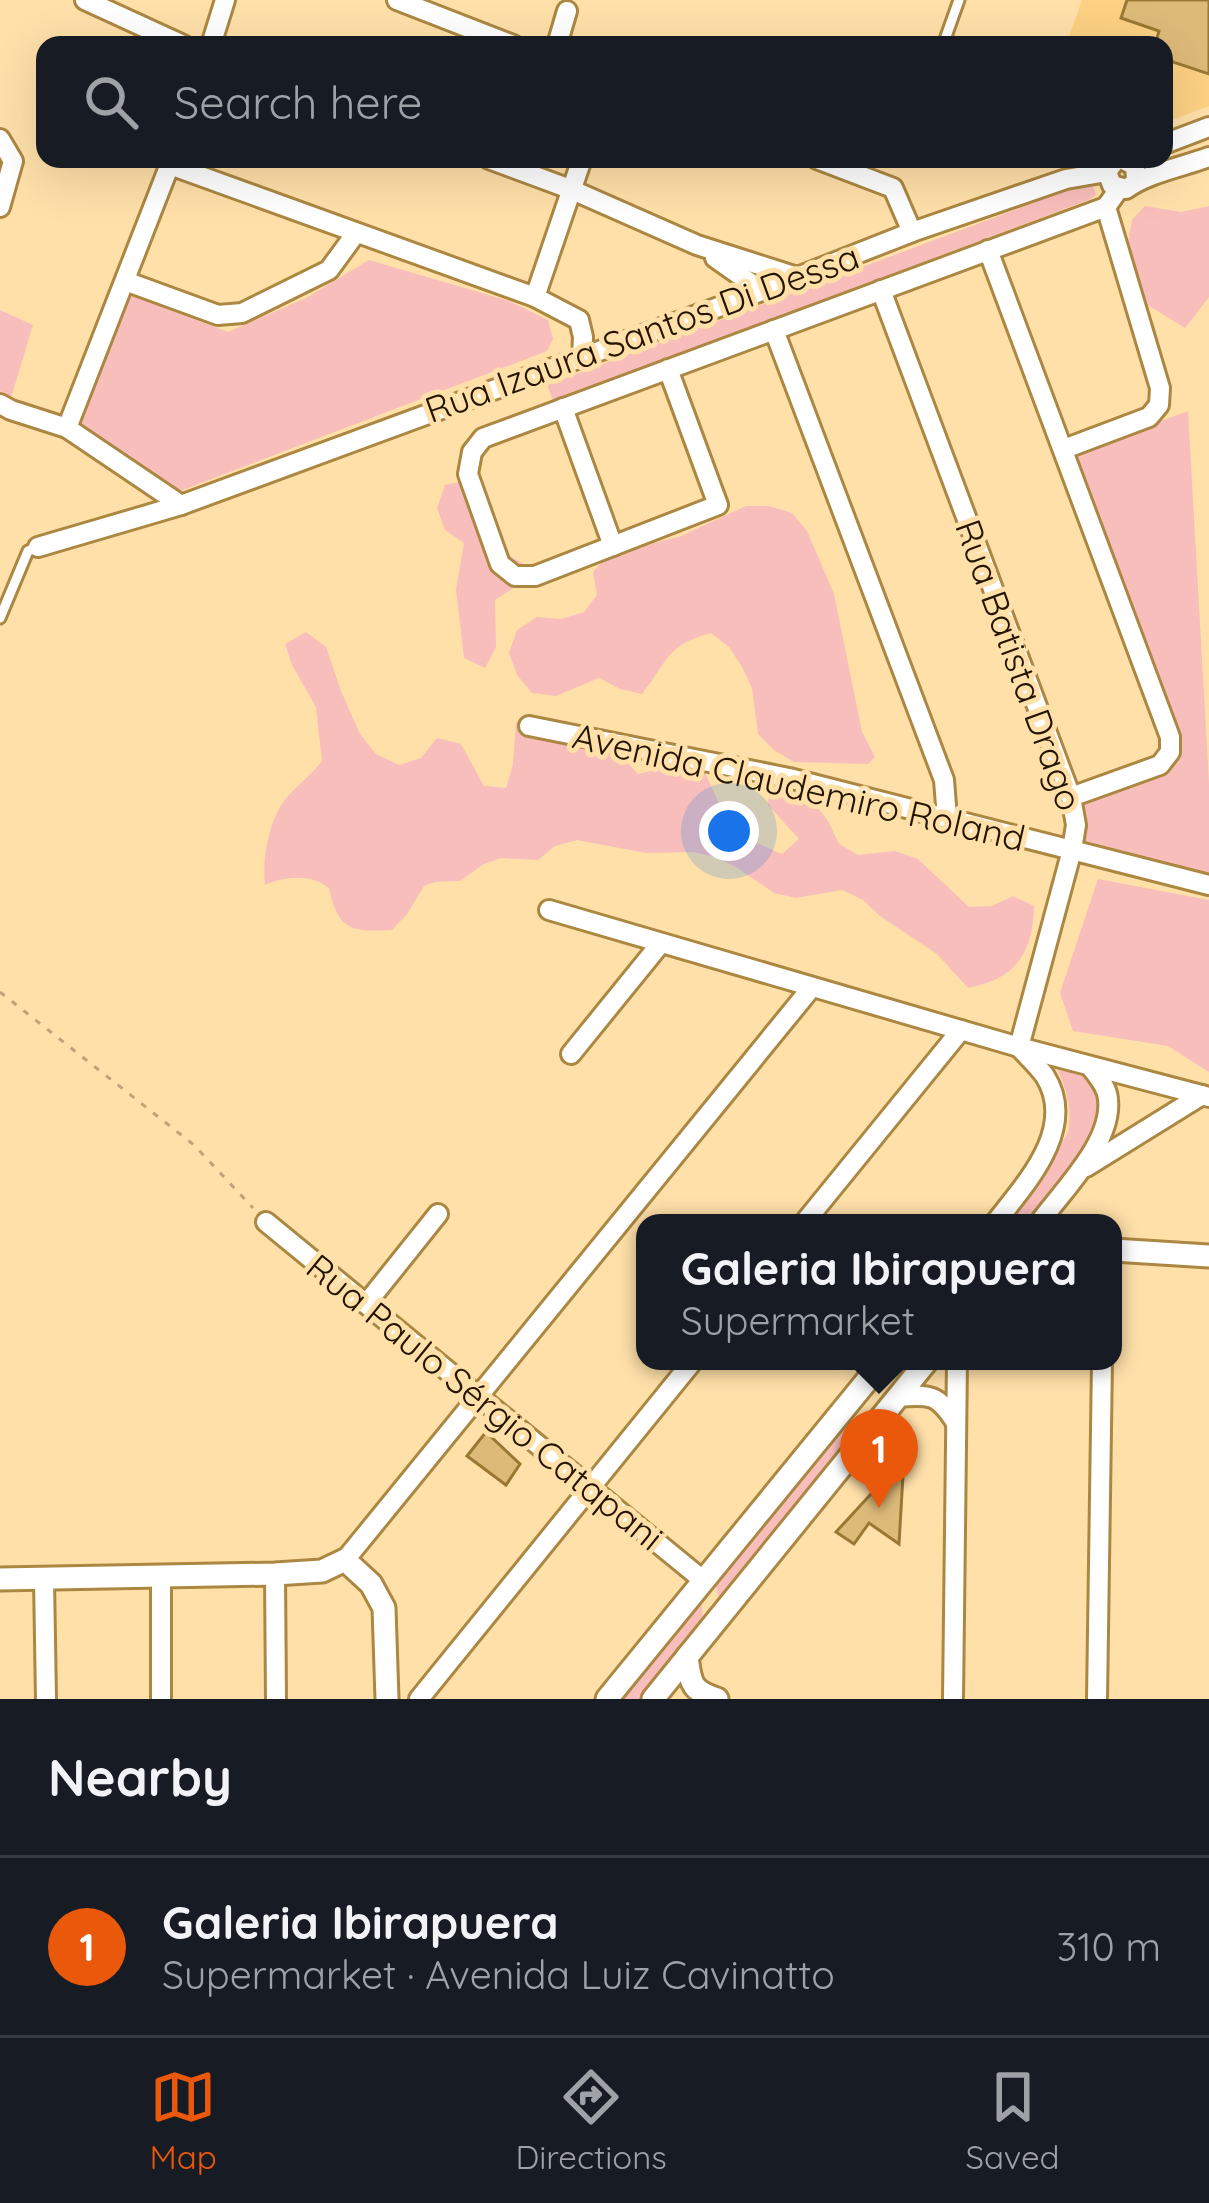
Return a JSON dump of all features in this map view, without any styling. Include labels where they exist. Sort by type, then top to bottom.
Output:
[{"type":"street","points":[[85,0],[163,36]]},
{"type":"street","points":[[214,36],[225,0]]},
{"type":"street","points":[[397,0],[490,36]]},
{"type":"street","points":[[560,36],[567,11]]},
{"type":"street","points":[[1173,141],[1209,127]]},
{"type":"street","points":[[0,139],[13,161],[0,207]]},
{"type":"street","name":"Rua Izaura Santos Di Dessa","points":[[38,547],[181,505],[1066,178],[1122,172],[1156,176],[1209,158]]},
{"type":"street","points":[[67,428],[169,168]]},
{"type":"street","points":[[187,168],[535,297],[579,320],[582,356]]},
{"type":"street","points":[[513,168],[697,245],[797,277]]},
{"type":"street","points":[[535,297],[578,168]]},
{"type":"street","points":[[840,168],[892,188],[912,232]]},
{"type":"street","points":[[1064,449],[1149,417],[1159,405],[1160,388],[1106,207],[1122,172]]},
{"type":"street","name":"Rua Izaura Santos Di Dessa","points":[[614,546],[535,576],[515,576],[500,563],[468,474],[472,452],[483,438],[1106,207]]},
{"type":"street","points":[[125,281],[218,315],[242,313],[329,270],[356,233]]},
{"type":"street","points":[[697,245],[762,291]]},
{"type":"street","points":[[988,250],[1170,737],[1170,752],[1160,765],[1071,797]]},
{"type":"street","name":"Rua Batista Drago","points":[[881,290],[1071,797],[1076,825],[1072,850],[1019,1047]]},
{"type":"street","points":[[774,330],[944,780],[947,818]]},
{"type":"street","points":[[563,408],[614,546],[718,506],[668,369]]},
{"type":"street","points":[[0,404],[67,428],[181,505]]},
{"type":"street","name":"Avenida Claudemiro Roland","points":[[529,726],[789,778],[1209,885]]},
{"type":"street","points":[[549,910],[1205,1096]]},
{"type":"street","points":[[571,1054],[661,943]]},
{"type":"street","points":[[0,1580],[275,1574],[322,1570],[345,1560],[812,987]]},
{"type":"street","points":[[811,1214],[961,1030]]},
{"type":"street","points":[[1002,1214],[1040,1166],[1052,1137],[1055,1103],[1046,1078],[1019,1047]]},
{"type":"street","points":[[1046,1214],[1100,1142],[1108,1117],[1108,1095],[1090,1066]]},
{"type":"street","points":[[1077,1173],[1205,1096]]},
{"type":"street","points":[[366,1304],[438,1214]]},
{"type":"street","name":"Rua Paulo Sérgio Catapani","points":[[266,1222],[704,1581]]},
{"type":"street","points":[[1122,1251],[1209,1256]]},
{"type":"street","points":[[419,1699],[686,1370]]},
{"type":"street","points":[[607,1699],[876,1370]]},
{"type":"street","points":[[653,1699],[920,1370]]},
{"type":"street","points":[[953,1699],[957,1370]]},
{"type":"street","points":[[1097,1699],[1102,1370]]},
{"type":"street","points":[[898,1397],[927,1394],[945,1405],[956,1423]]},
{"type":"street","points":[[845,1408],[872,1430]]},
{"type":"street","points":[[345,1560],[371,1584],[384,1608],[387,1699]]},
{"type":"street","points":[[275,1574],[276,1699]]},
{"type":"street","points":[[161,1577],[161,1699]]},
{"type":"street","points":[[44,1579],[46,1699]]},
{"type":"street","points":[[704,1581],[711,1628]]},
{"type":"street","points":[[687,1658],[691,1683],[700,1693],[717,1699]]},
{"type":"lane","points":[[946,36],[959,0]]},
{"type":"lane","points":[[0,618],[28,551],[38,547]]},
{"type":"path","points":[[0,992],[194,1144],[266,1222]]},
{"type":"shaded area","points":[[1082,0],[1209,0],[1209,106],[1173,120],[1173,36],[1069,36]]},
{"type":"shaded area","points":[[1092,184],[1096,194],[1091,199],[553,401],[547,385]]},
{"type":"shaded area","points":[[1145,206],[1181,212],[1209,206],[1209,297],[1185,328],[1143,302],[1126,254],[1132,220]]},
{"type":"shaded area","points":[[369,260],[509,301],[548,320],[553,339],[547,351],[180,491],[76,425],[128,294],[228,332],[306,298]]},
{"type":"shaded area","points":[[0,310],[33,325],[11,398],[0,391]]},
{"type":"shaded area","points":[[1188,411],[1209,783],[1209,877],[1079,847],[1083,801],[1168,769],[1178,756],[1178,742],[1075,453]]},
{"type":"shaded area","points":[[464,481],[503,552],[523,564],[515,587],[495,600],[496,647],[485,668],[464,658],[456,589],[464,543],[445,530],[437,508],[445,485]]},
{"type":"shaded area","points":[[746,506],[792,513],[807,531],[834,594],[862,732],[875,757],[868,764],[794,762],[774,750],[758,734],[752,688],[742,667],[729,647],[711,633],[676,649],[642,694],[599,678],[556,696],[532,693],[517,675],[509,653],[517,630],[537,617],[561,619],[584,612],[597,595],[593,572],[609,555],[681,536]]},
{"type":"shaded area","points":[[306,632],[326,647],[360,734],[376,754],[399,765],[421,758],[437,738],[461,744],[484,786],[506,788],[516,722],[608,742],[638,774],[683,763],[705,773],[724,814],[759,844],[782,854],[799,839],[768,805],[769,782],[805,791],[839,844],[858,855],[895,851],[918,859],[969,907],[992,906],[1013,896],[1034,906],[1025,950],[998,978],[968,988],[937,954],[842,890],[796,898],[774,893],[715,857],[693,852],[646,853],[577,840],[555,846],[538,860],[501,858],[460,881],[424,886],[392,930],[349,926],[322,883],[298,878],[265,885],[266,850],[276,814],[322,761],[316,707],[285,644]]},
{"type":"shaded area","points":[[1098,879],[1209,900],[1209,1072],[1168,1046],[1073,1031],[1060,993]]},
{"type":"shaded area","points":[[1055,1063],[1086,1071],[1096,1082],[1103,1114],[1087,1150],[1036,1214],[1014,1214],[1068,1133],[1065,1089]]},
{"type":"shaded area","points":[[845,1422],[861,1435],[721,1605],[714,1581]]},
{"type":"shaded area","points":[[701,1601],[704,1626],[645,1699],[620,1699]]},
{"type":"building","points":[[1127,0],[1209,0],[1209,74],[1173,62],[1173,36],[1158,36],[1159,31],[1121,18]]},
{"type":"building","points":[[486,1432],[520,1464],[506,1485],[467,1456]]},
{"type":"building","points":[[904,1458],[899,1544],[869,1523],[854,1544],[836,1532]]},
{"type":"place","name":"Galeria Ibirapuera","points":[[879,1508]]}]
